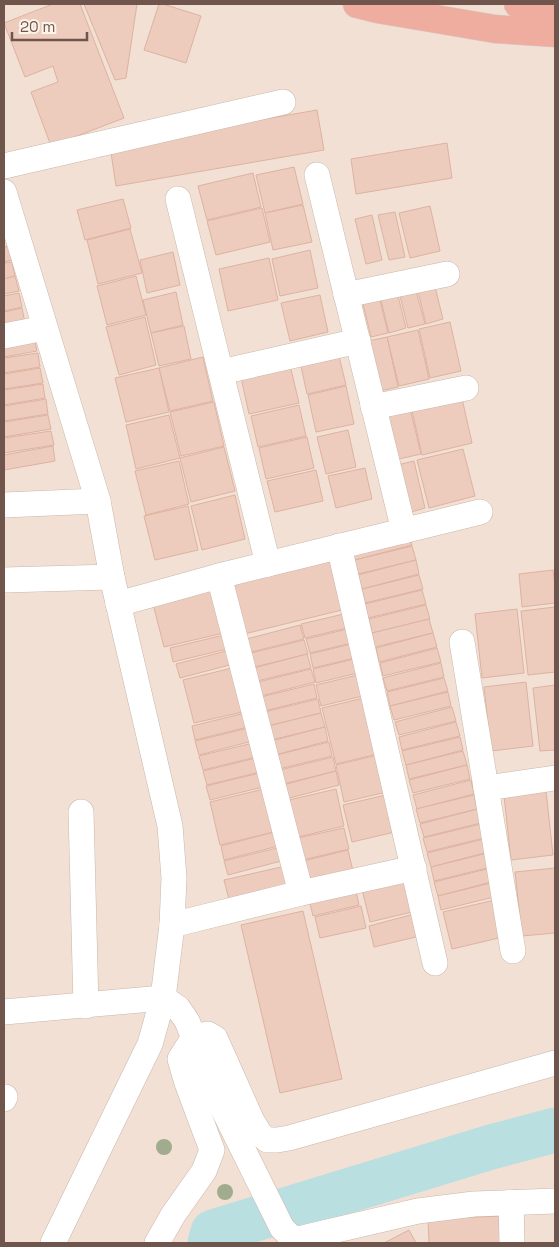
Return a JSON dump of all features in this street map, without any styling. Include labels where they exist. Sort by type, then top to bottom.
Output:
[{"type":"highway","points":[[357,4],[495,29],[555,33]]},
{"type":"highway","points":[[518,4],[555,8]]},
{"type":"street","points":[[4,166],[282,102]]},
{"type":"street","points":[[317,175],[404,531]]},
{"type":"street","points":[[4,192],[98,501],[112,577],[170,826],[174,878],[172,925],[162,998],[150,1044],[53,1243]]},
{"type":"street","points":[[178,198],[268,564]]},
{"type":"street","points":[[346,296],[447,274]]},
{"type":"street","points":[[4,336],[45,328]]},
{"type":"street","points":[[221,372],[358,341]]},
{"type":"street","points":[[373,407],[466,388]]},
{"type":"street","points":[[4,505],[98,501]]},
{"type":"street","points":[[118,604],[219,576],[480,512]]},
{"type":"street","points":[[339,546],[435,963]]},
{"type":"street","points":[[219,576],[301,893]]},
{"type":"street","points":[[4,580],[112,577]]},
{"type":"street","points":[[462,642],[513,951]]},
{"type":"street","points":[[486,788],[555,778]]},
{"type":"street","points":[[81,812],[86,1006]]},
{"type":"street","points":[[172,925],[301,893],[414,868]]},
{"type":"street","points":[[4,1012],[162,998],[178,1008],[187,1021],[222,1107],[282,1228],[291,1237],[299,1240],[315,1234],[425,1210],[474,1204],[555,1201]]},
{"type":"street","points":[[157,1243],[173,1215],[204,1171],[212,1150],[186,1083],[180,1059],[208,1034],[215,1038],[252,1122],[260,1134],[267,1140],[289,1138],[555,1063]]},
{"type":"street","points":[[511,1202],[512,1243]]},
{"type":"street","points":[[350,1243],[421,1221],[428,1216],[425,1210]]},
{"type":"shaded area","points":[[4,4],[555,4],[555,1243],[4,1243]]},
{"type":"building","points":[[53,4],[80,4],[124,118],[51,146],[31,92],[58,82],[53,66],[25,77],[4,23]]},
{"type":"building","points":[[84,4],[137,4],[126,78],[115,80]]},
{"type":"building","points":[[159,4],[201,16],[186,63],[144,50]]},
{"type":"building","points":[[317,110],[324,150],[116,186],[110,146]]},
{"type":"building","points":[[447,143],[452,178],[356,194],[351,159]]},
{"type":"building","points":[[294,167],[303,204],[265,213],[256,175]]},
{"type":"building","points":[[253,173],[261,207],[207,220],[198,186]]},
{"type":"building","points":[[123,199],[131,228],[85,240],[77,210]]},
{"type":"building","points":[[303,205],[312,242],[273,250],[265,213]]},
{"type":"building","points":[[430,206],[440,251],[410,258],[399,213]]},
{"type":"building","points":[[262,208],[270,242],[216,255],[207,221]]},
{"type":"building","points":[[395,212],[405,257],[389,260],[378,215]]},
{"type":"building","points":[[372,215],[382,260],[366,264],[355,219]]},
{"type":"building","points":[[130,229],[142,273],[98,284],[87,240]]},
{"type":"building","points":[[9,246],[12,260],[4,262],[4,247]]},
{"type":"building","points":[[310,250],[318,288],[280,296],[272,259]]},
{"type":"building","points":[[173,252],[180,285],[147,293],[140,260]]},
{"type":"building","points":[[269,258],[278,300],[228,311],[219,269]]},
{"type":"building","points":[[12,262],[15,276],[4,279],[4,263]]},
{"type":"building","points":[[15,276],[19,291],[4,294],[4,279]]},
{"type":"building","points":[[136,276],[146,315],[107,325],[97,286]]},
{"type":"building","points":[[433,279],[443,319],[426,324],[416,283]]},
{"type":"building","points":[[414,284],[425,324],[408,328],[398,288]]},
{"type":"building","points":[[396,288],[406,328],[389,333],[379,292]]},
{"type":"building","points":[[176,292],[183,325],[151,333],[143,300]]},
{"type":"building","points":[[378,292],[388,333],[371,337],[361,296]]},
{"type":"building","points":[[19,293],[22,307],[4,311],[4,296]]},
{"type":"building","points":[[320,295],[328,332],[290,341],[281,303]]},
{"type":"building","points":[[22,308],[25,323],[4,327],[4,312]]},
{"type":"building","points":[[145,317],[156,365],[119,375],[106,327]]},
{"type":"building","points":[[450,322],[461,371],[430,378],[419,329]]},
{"type":"building","points":[[184,326],[191,359],[159,366],[151,333]]},
{"type":"building","points":[[418,330],[429,379],[399,386],[387,337]]},
{"type":"building","points":[[34,337],[37,351],[4,357],[4,342]]},
{"type":"building","points":[[387,337],[398,387],[380,391],[368,341]]},
{"type":"building","points":[[337,348],[346,385],[307,394],[299,357]]},
{"type":"building","points":[[38,353],[40,367],[4,373],[4,358]]},
{"type":"building","points":[[203,357],[213,401],[170,411],[159,368]]},
{"type":"building","points":[[289,361],[299,403],[249,414],[240,373]]},
{"type":"building","points":[[40,368],[43,383],[4,389],[4,374]]},
{"type":"building","points":[[159,368],[169,412],[126,422],[115,378]]},
{"type":"building","points":[[43,384],[45,398],[4,405],[4,390]]},
{"type":"building","points":[[346,386],[354,424],[316,432],[308,395]]},
{"type":"building","points":[[461,394],[472,443],[422,455],[411,406]]},
{"type":"building","points":[[46,399],[48,414],[4,421],[4,406]]},
{"type":"building","points":[[214,402],[224,446],[181,456],[170,412]]},
{"type":"building","points":[[409,404],[421,454],[390,461],[379,411]]},
{"type":"building","points":[[299,405],[306,436],[258,447],[251,416]]},
{"type":"building","points":[[48,415],[51,429],[4,437],[4,422]]},
{"type":"building","points":[[169,415],[180,458],[136,469],[126,425]]},
{"type":"building","points":[[348,430],[356,467],[326,474],[317,437]]},
{"type":"building","points":[[51,431],[54,445],[4,453],[4,438]]},
{"type":"building","points":[[307,437],[314,468],[266,479],[259,448]]},
{"type":"building","points":[[53,446],[55,461],[4,470],[4,455]]},
{"type":"building","points":[[224,447],[235,491],[191,502],[180,458]]},
{"type":"building","points":[[463,449],[475,496],[429,508],[417,460]]},
{"type":"building","points":[[179,461],[189,504],[146,515],[135,471]]},
{"type":"building","points":[[414,461],[425,508],[404,514],[393,466]]},
{"type":"building","points":[[365,468],[372,499],[336,508],[328,476]]},
{"type":"building","points":[[316,470],[323,501],[275,512],[267,481]]},
{"type":"building","points":[[235,495],[245,539],[202,550],[191,506]]},
{"type":"building","points":[[188,506],[198,550],[155,560],[144,516]]},
{"type":"building","points":[[409,531],[412,545],[355,560],[351,546]]},
{"type":"building","points":[[412,546],[416,560],[358,574],[355,560]]},
{"type":"building","points":[[332,553],[346,609],[240,635],[226,579]]},
{"type":"building","points":[[416,560],[419,574],[362,589],[358,575]]},
{"type":"building","points":[[553,570],[555,603],[522,607],[519,574]]},
{"type":"building","points":[[419,575],[423,589],[365,603],[362,589]]},
{"type":"building","points":[[217,588],[228,632],[164,647],[153,604]]},
{"type":"building","points":[[422,590],[426,604],[368,618],[365,604]]},
{"type":"building","points":[[426,605],[430,619],[372,633],[369,619]]},
{"type":"building","points":[[555,607],[555,672],[528,675],[521,611]]},
{"type":"building","points":[[517,609],[524,673],[482,678],[475,614]]},
{"type":"building","points":[[348,613],[351,627],[305,638],[301,624]]},
{"type":"building","points":[[429,619],[433,633],[375,647],[372,633]]},
{"type":"building","points":[[300,625],[304,639],[247,653],[243,640]]},
{"type":"building","points":[[352,628],[356,642],[310,653],[306,639]]},
{"type":"building","points":[[433,633],[437,647],[379,662],[376,648]]},
{"type":"building","points":[[228,634],[231,648],[173,662],[170,648]]},
{"type":"building","points":[[304,640],[308,654],[250,668],[247,654]]},
{"type":"building","points":[[355,643],[359,657],[313,668],[310,654]]},
{"type":"building","points":[[437,648],[441,662],[383,676],[380,663]]},
{"type":"building","points":[[234,649],[237,663],[180,678],[176,664]]},
{"type":"building","points":[[307,654],[311,668],[253,682],[250,669]]},
{"type":"building","points":[[358,658],[362,672],[316,683],[313,669]]},
{"type":"building","points":[[441,663],[444,677],[387,691],[383,678]]},
{"type":"building","points":[[236,667],[247,711],[194,723],[183,680]]},
{"type":"building","points":[[311,669],[315,682],[257,697],[254,683]]},
{"type":"building","points":[[362,674],[367,695],[321,706],[316,685]]},
{"type":"building","points":[[444,678],[448,691],[390,706],[387,692]]},
{"type":"building","points":[[526,682],[533,746],[491,751],[484,687]]},
{"type":"building","points":[[314,684],[317,698],[260,712],[257,698]]},
{"type":"building","points":[[555,685],[555,750],[540,751],[533,688]]},
{"type":"building","points":[[448,692],[451,706],[394,720],[390,706]]},
{"type":"building","points":[[368,697],[381,753],[336,764],[322,708]]},
{"type":"building","points":[[318,699],[321,713],[264,727],[260,713]]},
{"type":"building","points":[[452,707],[456,721],[399,735],[395,722]]},
{"type":"building","points":[[249,712],[252,726],[195,740],[192,726]]},
{"type":"building","points":[[321,713],[325,727],[267,741],[264,727]]},
{"type":"building","points":[[456,722],[460,736],[402,750],[399,737]]},
{"type":"building","points":[[253,727],[256,740],[199,755],[195,741]]},
{"type":"building","points":[[325,727],[328,741],[271,756],[267,742]]},
{"type":"building","points":[[460,737],[463,750],[406,765],[402,751]]},
{"type":"building","points":[[257,742],[260,756],[203,770],[199,756]]},
{"type":"building","points":[[329,742],[332,756],[275,770],[272,756]]},
{"type":"building","points":[[463,751],[467,765],[409,779],[406,765]]},
{"type":"building","points":[[382,754],[391,791],[344,802],[336,765]]},
{"type":"building","points":[[260,757],[264,771],[207,785],[203,771]]},
{"type":"building","points":[[333,757],[336,771],[279,785],[276,771]]},
{"type":"building","points":[[467,765],[470,779],[413,793],[409,780]]},
{"type":"building","points":[[336,771],[339,785],[282,800],[279,786]]},
{"type":"building","points":[[264,772],[267,786],[210,800],[206,786]]},
{"type":"building","points":[[471,780],[474,794],[417,809],[413,795]]},
{"type":"building","points":[[268,788],[278,831],[220,845],[210,802]]},
{"type":"building","points":[[336,789],[344,826],[298,837],[289,800]]},
{"type":"building","points":[[546,791],[553,855],[511,860],[504,796]]},
{"type":"building","points":[[390,794],[399,831],[352,842],[343,805]]},
{"type":"building","points":[[474,795],[477,809],[420,823],[416,809]]},
{"type":"building","points":[[478,809],[481,823],[424,837],[420,824]]},
{"type":"building","points":[[481,824],[484,838],[427,852],[423,838]]},
{"type":"building","points":[[344,828],[349,849],[303,860],[298,838]]},
{"type":"building","points":[[278,831],[282,845],[224,860],[221,846]]},
{"type":"building","points":[[484,839],[488,852],[431,867],[427,853]]},
{"type":"building","points":[[281,847],[285,860],[228,875],[224,861]]},
{"type":"building","points":[[348,850],[353,871],[308,882],[303,861]]},
{"type":"building","points":[[488,853],[491,867],[434,881],[431,867]]},
{"type":"building","points":[[290,865],[295,888],[230,903],[224,880]]},
{"type":"building","points":[[491,868],[495,881],[438,896],[434,882]]},
{"type":"building","points":[[555,868],[555,933],[522,936],[515,872]]},
{"type":"building","points":[[408,874],[416,911],[370,922],[361,885]]},
{"type":"building","points":[[495,882],[498,896],[441,910],[438,896]]},
{"type":"building","points":[[354,883],[359,905],[313,916],[308,895]]},
{"type":"building","points":[[495,900],[503,937],[452,949],[443,912]]},
{"type":"building","points":[[361,906],[366,928],[320,938],[315,917]]},
{"type":"building","points":[[303,911],[342,1079],[280,1093],[241,925]]},
{"type":"building","points":[[414,914],[420,936],[374,947],[369,926]]},
{"type":"building","points":[[500,1216],[501,1243],[429,1243],[428,1219]]},
{"type":"building","points":[[409,1230],[416,1243],[384,1243]]},
{"type":"waterway","points":[[210,1243],[213,1232],[491,1147],[555,1130]]}]
